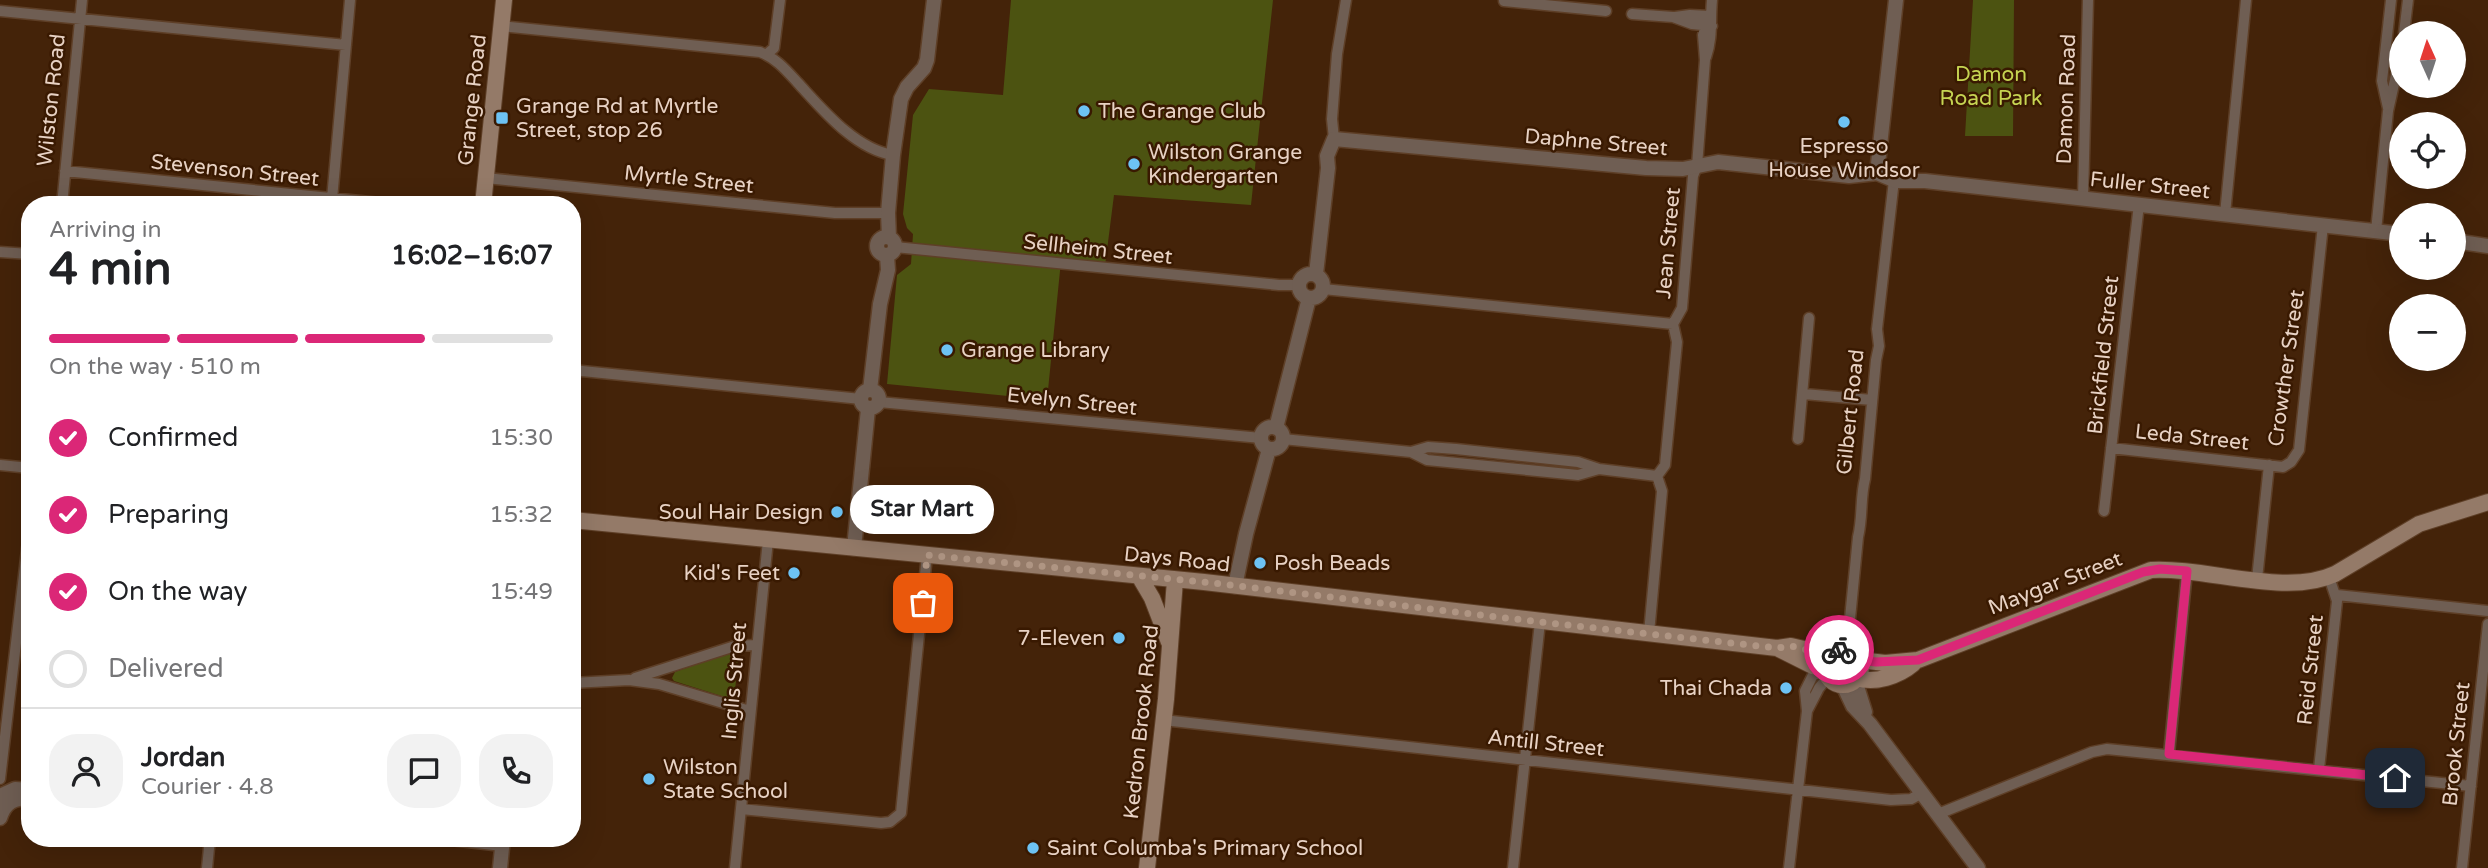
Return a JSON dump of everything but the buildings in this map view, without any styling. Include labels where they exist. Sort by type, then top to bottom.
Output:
[{"type":"main road","name":"Grange Road","points":[[484,196],[504,0]]},
{"type":"main road","name":"Maygar Street","points":[[1853,654],[1885,663],[1918,660],[2143,572],[2160,569],[2303,583],[2329,577],[2419,524],[2485,507]]},
{"type":"main road","name":"Days Road","points":[[581,521],[1235,586],[1777,648],[1813,666],[1827,668]]},
{"type":"main road","points":[[1139,576],[1152,598],[1171,647]]},
{"type":"main road","name":"Kedron Brook Road","points":[[1147,868],[1171,647],[1175,580]]},
{"type":"main road","points":[[1837,650],[1853,654],[1861,669],[1852,681],[1838,684],[1827,668],[1837,650]]},
{"type":"main road","name":"Maygar Street","points":[[1852,681],[1878,680],[1907,669],[1918,660]]},
{"type":"street","name":"Wilston Road","points":[[63,196],[82,0]]},
{"type":"street","points":[[332,196],[350,0]]},
{"type":"street","points":[[767,54],[774,48],[780,0]]},
{"type":"street","points":[[854,548],[880,304],[888,270],[888,213],[901,99],[927,60],[934,0]]},
{"type":"street","points":[[1316,274],[1328,168],[1327,156],[1334,139],[1332,120],[1337,54],[1346,0]]},
{"type":"street","name":"Jean Street","points":[[1649,633],[1662,491],[1657,476],[1665,465],[1677,342],[1673,324],[1682,307],[1693,176],[1697,166],[1704,60],[1702,44],[1709,23],[1712,0]]},
{"type":"street","points":[[1877,173],[1896,0]]},
{"type":"street","name":"Damon Road","points":[[2083,198],[2088,0]]},
{"type":"street","points":[[2225,214],[2246,0]]},
{"type":"street","points":[[2388,111],[2382,81],[2391,0]]},
{"type":"street","points":[[2405,21],[2408,0]]},
{"type":"street","points":[[1504,1],[1558,3],[1606,11]]},
{"type":"street","points":[[0,12],[346,45]]},
{"type":"street","points":[[1632,14],[1709,23]]},
{"type":"street","points":[[501,26],[739,48],[767,54],[851,135],[865,145],[893,155]]},
{"type":"street","points":[[2376,231],[2391,98]]},
{"type":"street","name":"Daphne Street","points":[[1334,139],[1668,170],[1718,162],[1853,177],[1877,173],[1894,180]]},
{"type":"street","name":"Stevenson Street","points":[[65,171],[303,196]]},
{"type":"street","name":"Myrtle Street","points":[[486,178],[835,213],[888,213]]},
{"type":"street","name":"Fuller Street","points":[[1894,180],[1925,181],[2389,233]]},
{"type":"street","name":"Gilbert Road","points":[[1853,654],[1858,537],[1862,519],[1861,493],[1865,479],[1879,346],[1877,331],[1894,180]]},
{"type":"street","name":"Brickfield Street","points":[[2104,511],[2139,204]]},
{"type":"street","name":"Crowther Street","points":[[2257,579],[2269,465],[2283,467],[2291,462],[2299,450],[2323,225]]},
{"type":"street","points":[[2466,243],[2488,246]]},
{"type":"street","name":"Sellheim Street","points":[[890,247],[1298,285]]},
{"type":"street","points":[[0,252],[21,253]]},
{"type":"street","points":[[1316,274],[1322,280],[1323,289],[1318,296],[1309,298],[1301,294],[1298,285],[1304,275],[1316,274]]},
{"type":"street","points":[[1323,289],[1673,324]]},
{"type":"street","points":[[1279,433],[1309,298]]},
{"type":"street","points":[[1798,439],[1809,318]]},
{"type":"street","name":"Evelyn Street","points":[[581,371],[1265,443]]},
{"type":"street","points":[[1804,394],[1872,401]]},
{"type":"street","points":[[1235,586],[1266,429],[1411,452],[1427,460],[1578,475],[1599,469],[1657,476]]},
{"type":"street","name":"Leda Street","points":[[2111,448],[2269,465]]},
{"type":"street","points":[[0,465],[21,467]]},
{"type":"street","name":"Inglis Street","points":[[735,868],[755,645],[768,540]]},
{"type":"street","points":[[741,808],[892,826],[902,807],[927,555]]},
{"type":"street","points":[[2169,754],[2187,571]]},
{"type":"street","name":"Reid Street","points":[[2319,769],[2337,595],[2329,577]]},
{"type":"street","points":[[2337,595],[2488,611]]},
{"type":"street","points":[[21,604],[0,777],[7,785],[21,790]]},
{"type":"street","points":[[1514,868],[1540,622]]},
{"type":"street","name":"Brook Street","points":[[2462,868],[2471,786],[2483,725],[2488,624]]},
{"type":"street","points":[[629,680],[739,645],[755,645]]},
{"type":"street","points":[[667,687],[668,668]]},
{"type":"street","points":[[1789,868],[1807,711],[1827,668]]},
{"type":"street","points":[[581,683],[629,680],[667,687],[750,711]]},
{"type":"street","points":[[1852,681],[1870,724],[1978,868]]},
{"type":"street","name":"Antill Street","points":[[1163,720],[1899,801],[1922,793]]},
{"type":"street","points":[[1938,814],[2100,749],[2471,786]]},
{"type":"street","points":[[0,818],[4,799],[9,791],[21,792]]},
{"type":"street","points":[[207,868],[209,847]]},
{"type":"street","points":[[500,868],[502,847]]},
{"type":"green space","points":[[1011,0],[1273,0],[1251,205],[1114,195],[1105,266],[1061,261],[1047,400],[887,384],[897,275],[911,264],[913,234],[907,228],[903,214],[913,115],[929,89],[1003,95]]},
{"type":"green space","name":"Damon Road Park","points":[[1973,0],[2014,0],[2013,136],[1965,136]]},
{"type":"green space","points":[[731,652],[738,661],[734,700],[674,681],[672,678],[675,672]]},
{"type":"way so far","points":[[923,603],[927,555],[1204,582],[1777,648],[1791,646],[1829,655],[1839,650]]},
{"type":"place","name":"The Grange Club","points":[[1084,111]]},
{"type":"place","name":"Grange Rd at Myrtle Street, stop 26","points":[[502,118]]},
{"type":"place","name":"Espresso House Windsor","points":[[1844,122]]},
{"type":"place","name":"Wilston Grange Kindergarten","points":[[1134,164]]},
{"type":"place","name":"Grange Library","points":[[947,350]]},
{"type":"place","name":"Soul Hair Design","points":[[837,512]]},
{"type":"place","name":"Posh Beads","points":[[1260,563]]},
{"type":"place","name":"Kid's Feet","points":[[794,573]]},
{"type":"place","name":"Star Mart","points":[[923,603]]},
{"type":"place","name":"7-Eleven","points":[[1119,638]]},
{"type":"place","name":"Thai Chada","points":[[1786,688]]},
{"type":"place","name":"Wilston State School","points":[[649,779]]},
{"type":"place","name":"Saint Columba's Primary School","points":[[1033,848]]},
{"type":"route","points":[[1839,650],[1852,651],[1860,660],[1885,663],[1918,660],[2143,572],[2160,569],[2187,571],[2169,754],[2395,778]]}]
